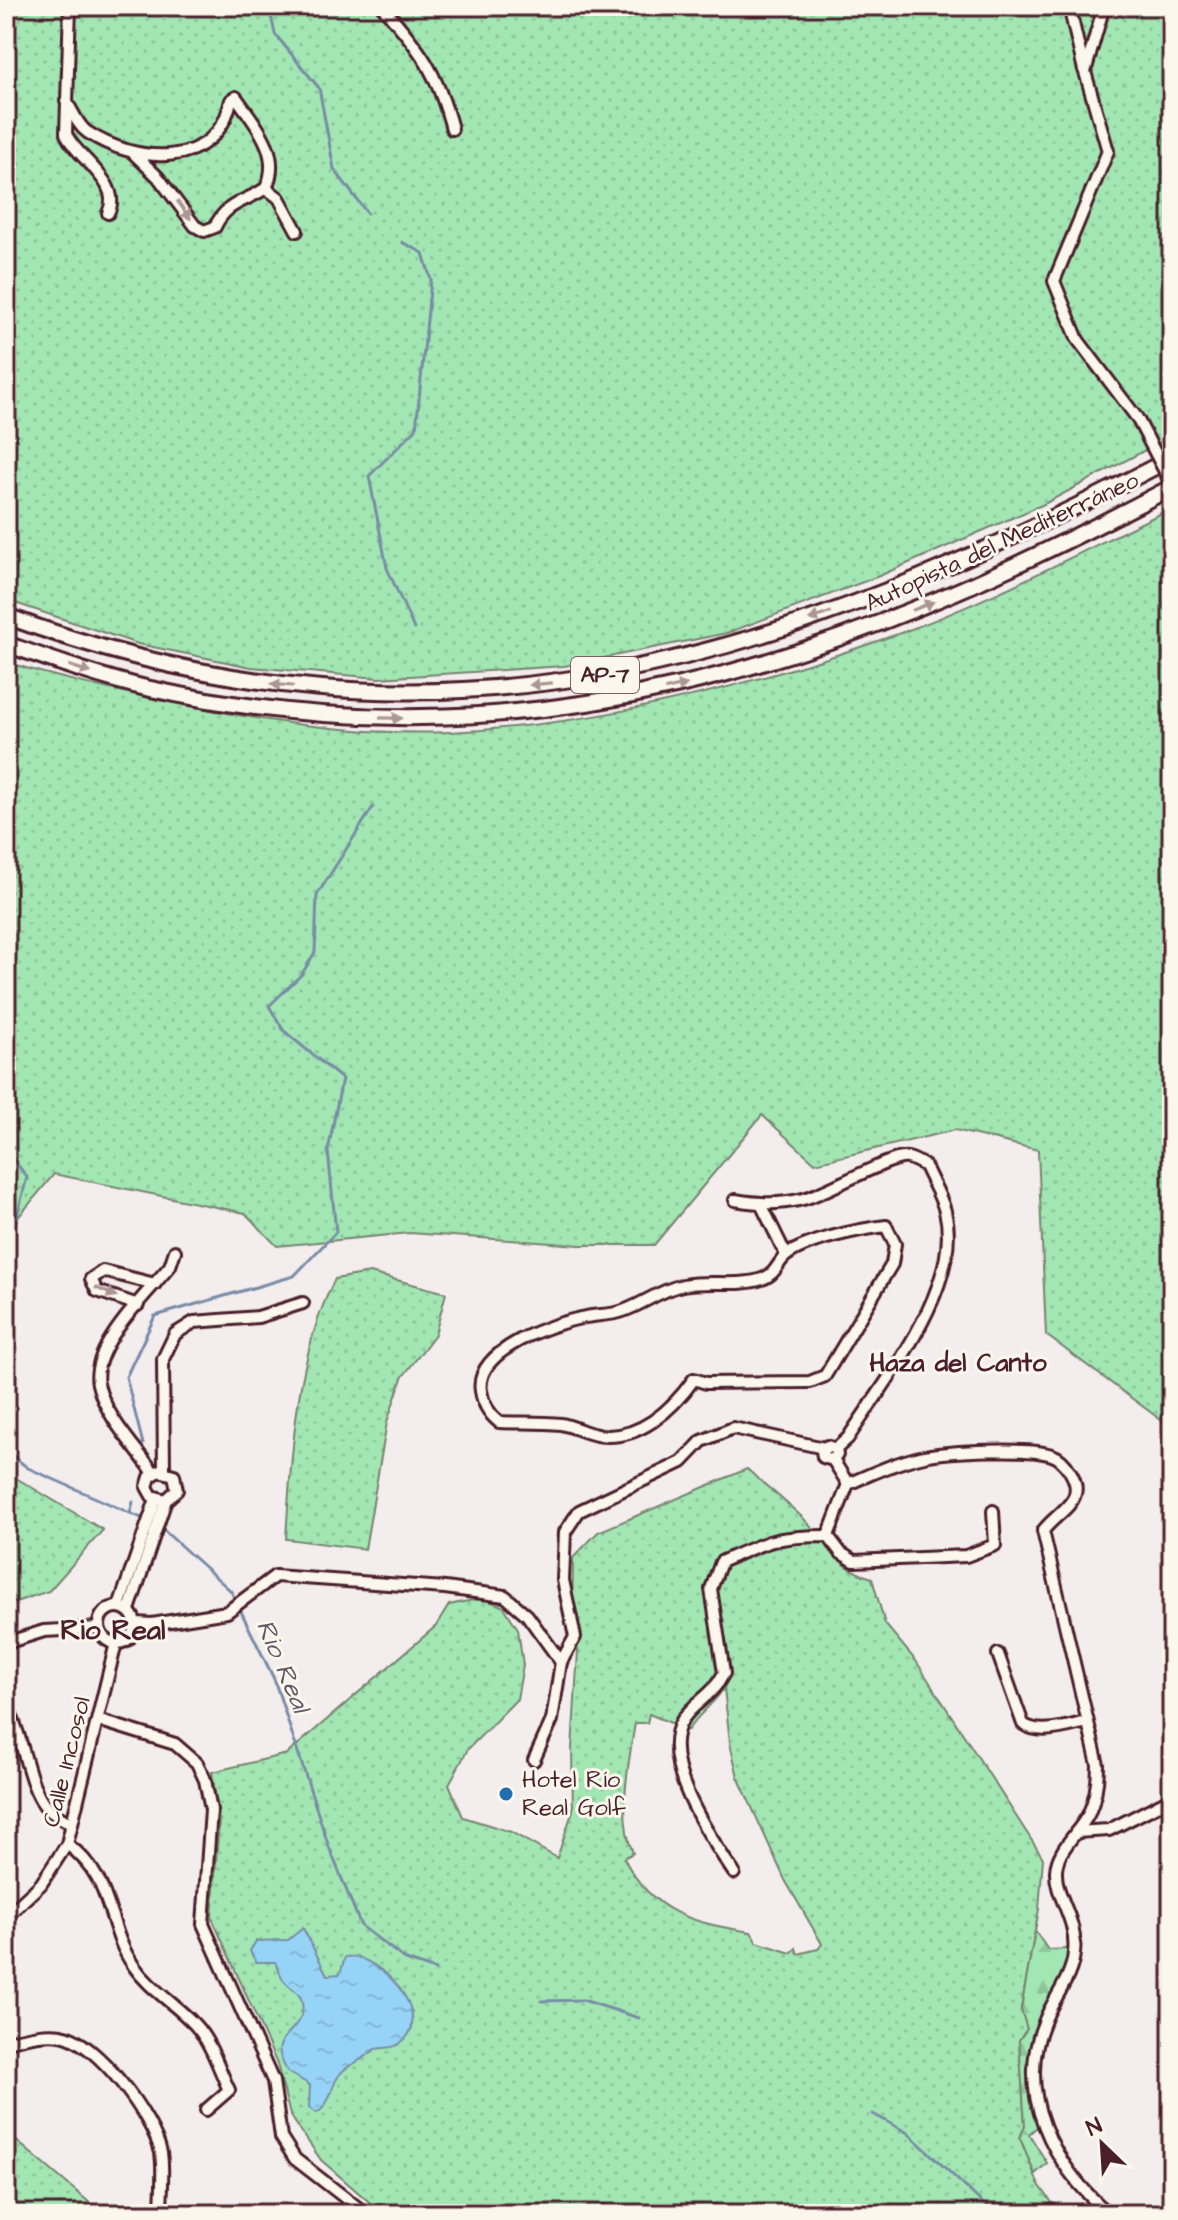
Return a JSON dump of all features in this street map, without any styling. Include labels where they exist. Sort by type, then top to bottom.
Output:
[{"type":"highway","points":[[912,581],[1172,449]]},
{"type":"highway","name":"Autopista del Mediterráneo","points":[[6,616],[92,646],[217,676],[318,689],[438,692],[571,681],[672,661],[791,626],[912,581],[1011,539],[1172,458]]},
{"type":"highway","name":"Autopista del Mediterráneo","points":[[6,644],[143,687],[228,704],[369,718],[484,717],[601,702],[700,681],[796,654],[975,584],[1172,486]]},
{"type":"highway","points":[[975,584],[1016,574],[1172,498]]},
{"type":"street","points":[[70,6],[66,134],[72,148],[104,178],[110,200],[108,213]]},
{"type":"street","points":[[382,6],[418,47],[440,85],[452,129]]},
{"type":"street","points":[[1069,6],[1108,151],[1054,281],[1078,340],[1137,418],[1172,486]]},
{"type":"street","points":[[1085,72],[1104,6]]},
{"type":"street","points":[[66,101],[85,131],[132,152],[195,226],[204,231],[215,227],[222,213],[237,201],[266,188],[272,168],[267,144],[256,122],[236,97],[231,100],[213,138],[203,147],[171,155],[132,152]]},
{"type":"street","points":[[147,167],[158,163],[153,153]]},
{"type":"street","points":[[266,188],[279,198],[297,231]]},
{"type":"street","points":[[735,1200],[761,1204],[806,1199],[855,1179],[892,1159],[907,1157],[925,1166],[945,1211],[948,1248],[939,1288],[904,1352],[848,1438],[831,1452]]},
{"type":"street","points":[[761,1204],[786,1255]]},
{"type":"street","points":[[886,1226],[895,1244],[892,1264],[825,1376],[810,1382],[779,1384],[706,1383],[694,1379],[679,1399],[656,1419],[625,1435],[598,1435],[563,1424],[499,1422],[491,1416],[482,1398],[479,1381],[485,1366],[510,1346],[541,1331],[586,1317],[619,1313],[649,1296],[683,1285],[760,1280],[776,1272],[786,1255],[853,1229],[886,1226]]},
{"type":"street","points":[[161,1500],[175,1495],[178,1485],[174,1475],[159,1472],[104,1401],[97,1383],[100,1355],[170,1266],[175,1251]]},
{"type":"street","points":[[138,1305],[97,1291],[91,1279],[95,1273],[103,1271],[155,1284]]},
{"type":"street","points":[[161,1500],[147,1487],[159,1472],[163,1359],[175,1334],[194,1322],[258,1317],[303,1303]]},
{"type":"street","points":[[534,1760],[552,1720],[561,1662],[575,1637],[563,1580],[565,1532],[579,1511],[682,1462],[702,1441],[733,1428],[831,1452],[848,1484]]},
{"type":"street","points":[[828,1536],[848,1484],[896,1463],[926,1456],[1049,1453],[1063,1459],[1077,1491],[1043,1531],[1098,1765],[1098,1786],[1088,1814],[1061,1854],[1056,1871],[1076,1930],[1072,1968],[1037,2039],[1033,2060],[1035,2098],[1044,2131],[1068,2170],[1109,2214]]},
{"type":"street","points":[[124,1608],[161,1500]]},
{"type":"street","points":[[828,1536],[841,1553],[854,1561],[966,1556],[995,1545],[993,1511]]},
{"type":"street","points":[[734,1873],[699,1820],[682,1780],[678,1736],[681,1721],[707,1699],[724,1673],[712,1608],[714,1578],[721,1562],[774,1538],[828,1536]]},
{"type":"street","points":[[136,1623],[168,1622],[227,1612],[275,1576],[445,1588],[505,1596],[527,1615],[561,1662]]},
{"type":"street","points":[[124,1608],[136,1623],[134,1633],[126,1641],[116,1643],[102,1636],[99,1628],[102,1615],[124,1608]]},
{"type":"street","points":[[6,1643],[44,1631],[99,1628]]},
{"type":"street","name":"Calle Incosol","points":[[6,1917],[41,1884],[67,1844],[116,1643]]},
{"type":"street","points":[[998,1654],[1023,1724],[1030,1729],[1045,1729],[1087,1722]]},
{"type":"street","points":[[6,1704],[23,1740],[38,1793],[46,1808],[72,1824]]},
{"type":"street","points":[[98,1720],[175,1744],[197,1763],[205,1780],[211,1810],[203,1924],[273,2081],[281,2137],[295,2159],[366,2214]]},
{"type":"street","points":[[1076,1832],[1109,1830],[1172,1798]]},
{"type":"street","points":[[67,1844],[82,1856],[101,1882],[132,1964],[155,1990],[196,2026],[206,2041],[229,2090],[206,2110]]},
{"type":"street","points":[[6,2042],[62,2035],[83,2045],[132,2095],[152,2124],[161,2154],[161,2214]]},
{"type":"green space","points":[[6,6],[1172,6],[1172,436],[1044,504],[879,576],[727,633],[564,666],[379,678],[251,667],[138,644],[6,600]]},
{"type":"green space","points":[[1172,508],[1172,1428],[1046,1335],[1038,1150],[955,1130],[815,1163],[762,1115],[654,1245],[580,1245],[410,1233],[277,1246],[245,1213],[54,1174],[6,1232],[6,662],[83,683],[196,707],[340,729],[450,732],[564,721],[676,700],[841,654],[931,622]]},
{"type":"green space","points":[[370,1273],[446,1293],[435,1334],[402,1378],[387,1422],[365,1549],[286,1539],[298,1406],[322,1308],[335,1279]]},
{"type":"green space","points":[[747,1469],[808,1523],[842,1562],[872,1578],[885,1624],[916,1661],[1043,1858],[1039,1909],[1021,2009],[1027,2029],[1019,2041],[1025,2125],[1020,2138],[1038,2183],[1060,2214],[383,2214],[321,2160],[290,2115],[277,2064],[212,1918],[219,1820],[212,1772],[287,1754],[436,1626],[449,1605],[483,1598],[504,1607],[518,1629],[523,1665],[517,1699],[468,1749],[449,1784],[463,1817],[511,1832],[557,1858],[573,1810],[572,1749],[578,1651],[572,1625],[573,1558],[598,1532]],"holes":[[[724,1688],[730,1743],[738,1777],[785,1880],[822,1944],[818,1949],[798,1954],[796,1948],[791,1953],[757,1942],[751,1932],[711,1925],[677,1913],[648,1892],[624,1858],[633,1853],[628,1838],[625,1806],[635,1723],[647,1723],[649,1714],[688,1730]]]},
{"type":"green space","points":[[6,1472],[103,1530],[49,1591],[6,1605]]},
{"type":"green space","points":[[1035,1931],[1048,1950],[1067,1949],[1067,1962],[1043,2010],[1029,2058],[1028,2092],[1038,2126],[1029,2134],[1047,2163],[1035,2174],[1020,2138],[1025,2125],[1019,2040],[1027,2029],[1021,2009]]},
{"type":"green space","points":[[6,2132],[103,2214],[6,2214]]},
{"type":"water","points":[[303,1928],[327,1975],[340,1974],[345,1957],[373,1964],[399,1988],[412,2018],[410,2032],[399,2044],[375,2049],[339,2075],[326,2104],[317,2113],[309,2108],[310,2085],[288,2072],[280,2053],[283,2040],[302,2015],[301,1997],[284,1981],[275,1962],[256,1962],[250,1951],[256,1941],[288,1940]]},
{"type":"waterway","points":[[269,6],[275,34],[319,88],[334,169],[367,213]]},
{"type":"waterway","points":[[402,242],[423,253],[431,280],[416,429],[369,476],[387,568],[414,629]]},
{"type":"waterway","points":[[143,1444],[126,1377],[155,1316],[294,1276],[336,1232],[328,1151],[342,1079],[284,1031],[269,1006],[302,974],[315,952],[317,895],[373,807]]},
{"type":"waterway","name":"Rio Real","points":[[6,1150],[27,1177],[6,1260]]},
{"type":"waterway","name":"Rio Real","points":[[6,1451],[28,1468],[146,1520]]},
{"type":"waterway","points":[[130,1513],[133,1502]]},
{"type":"waterway","name":"Rio Real","points":[[160,1527],[231,1591],[274,1679],[329,1847],[361,1926],[406,1960],[435,1970]]},
{"type":"waterway","name":"Rio Real","points":[[541,2001],[583,2000],[639,2018]]},
{"type":"waterway","name":"Rio Real","points":[[873,2114],[908,2133],[994,2214]]},
{"type":"place","name":"Hotel Río Real Golf","points":[[506,1794]]},
{"type":"district","name":"Haza del Canto","points":[[958,1363]]},
{"type":"district","name":"Rio Real","points":[[113,1630]]}]
